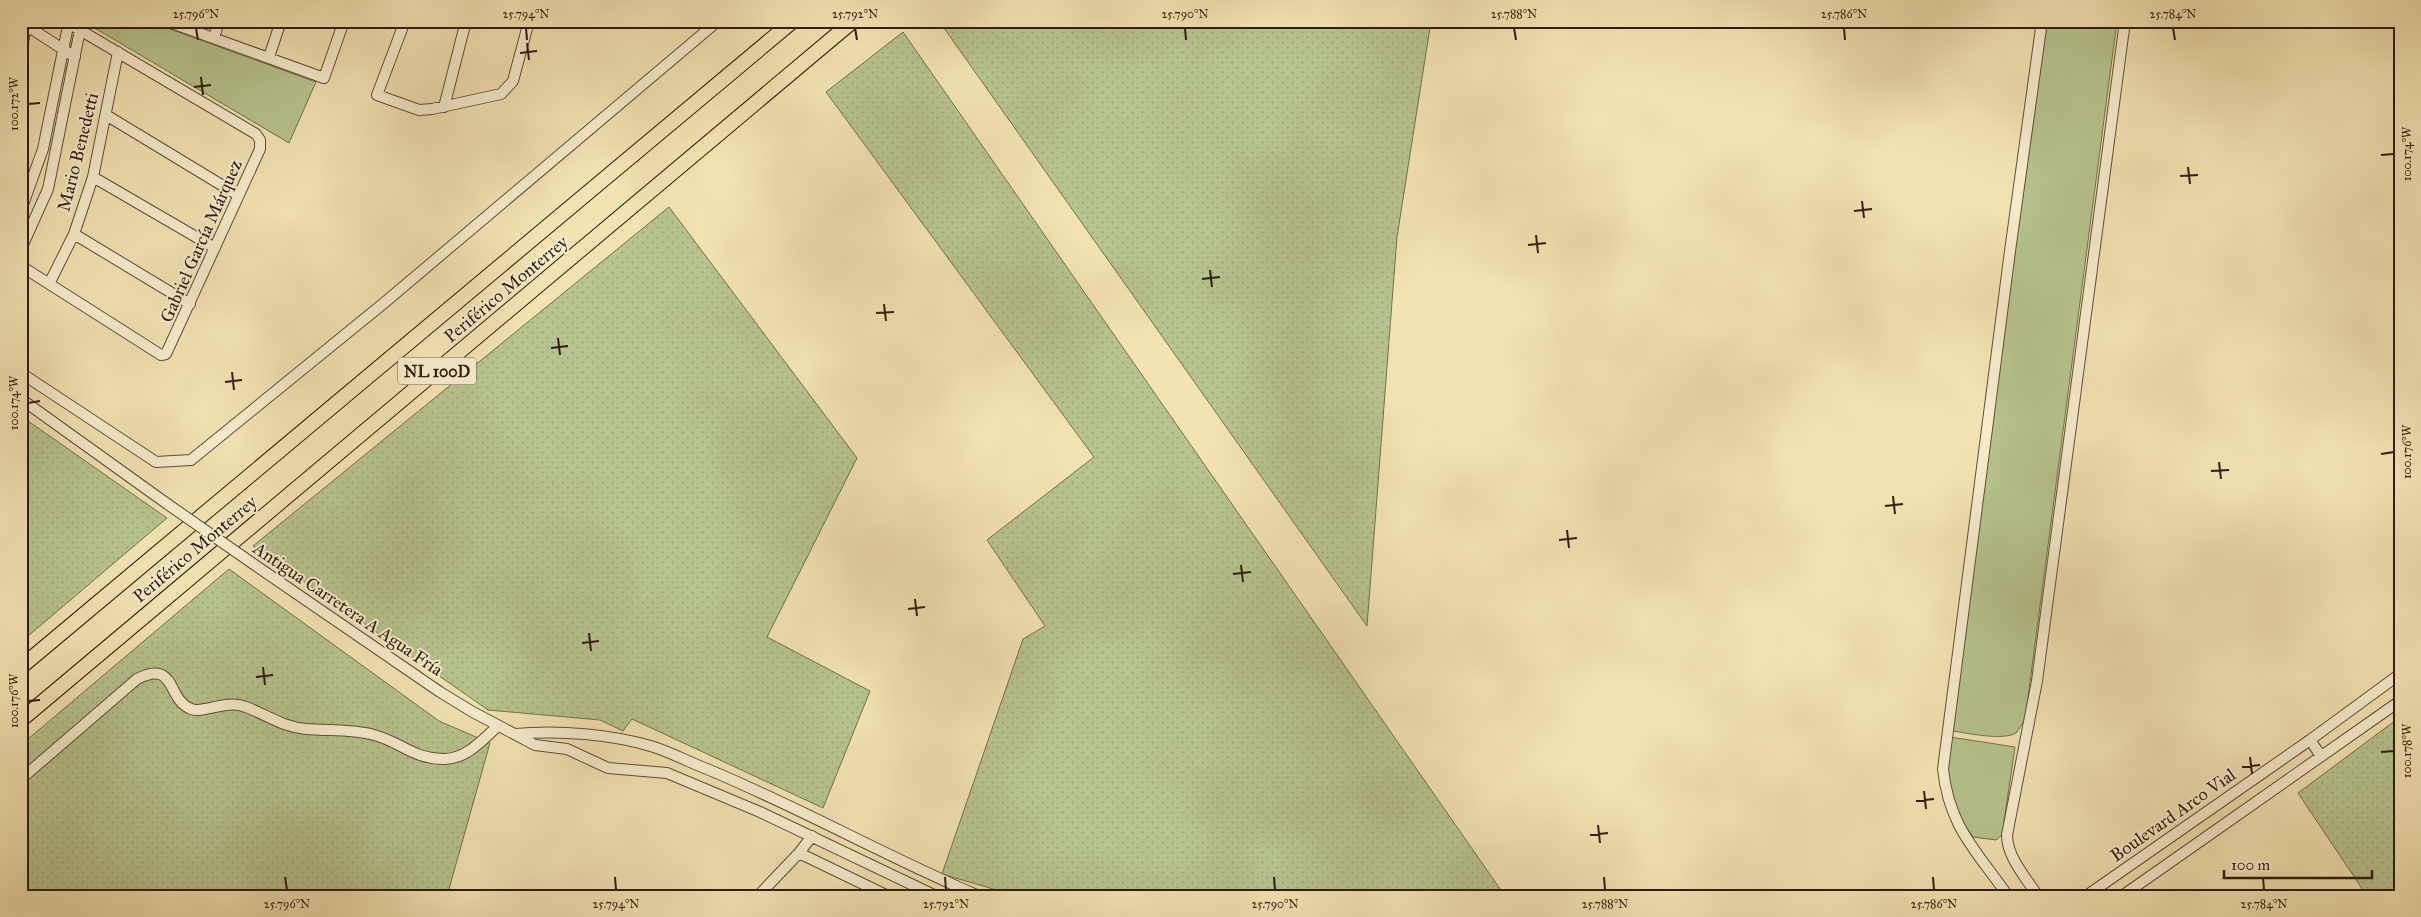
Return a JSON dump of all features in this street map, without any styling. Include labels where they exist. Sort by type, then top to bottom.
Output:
[{"type":"highway","name":"Periférico Monterrey","points":[[21,667],[793,21]]},
{"type":"highway","name":"Periférico Monterrey","points":[[21,720],[853,21]]},
{"type":"street","points":[[166,21],[324,78],[344,21]]},
{"type":"street","points":[[214,38],[219,21]]},
{"type":"street","points":[[269,58],[282,21]]},
{"type":"street","points":[[406,21],[377,95],[419,110],[444,107],[501,94],[509,88],[513,81],[529,21]]},
{"type":"street","points":[[444,107],[466,21]]},
{"type":"street","points":[[21,373],[156,462],[191,460],[384,303],[718,21]]},
{"type":"street","points":[[2008,896],[1956,823],[1945,791],[1943,769],[2042,21]]},
{"type":"street","points":[[2038,896],[2011,854],[2007,842],[2007,834],[2037,681],[2125,21]]},
{"type":"street","points":[[38,216],[22,205],[43,149],[68,22],[82,26],[118,52]]},
{"type":"street","points":[[21,52],[23,24],[75,57]]},
{"type":"street","points":[[21,249],[38,216],[53,168],[82,26]]},
{"type":"street","name":"Mario Benedetti","points":[[49,284],[74,234],[93,176],[118,52]]},
{"type":"street","name":"Gabriel García Márquez","points":[[49,284],[161,355],[166,354],[170,350],[260,149],[260,140],[256,134],[118,52]]},
{"type":"street","points":[[106,115],[238,195]]},
{"type":"street","points":[[93,176],[215,248]]},
{"type":"street","points":[[74,234],[190,304]]},
{"type":"street","points":[[21,266],[49,284]]},
{"type":"street","name":"Antigua Carretera A Agua Fría","points":[[21,399],[166,503],[440,692],[498,726],[535,745],[567,749],[608,768],[667,773],[760,812],[936,896]]},
{"type":"street","points":[[21,780],[138,679],[148,673],[158,673],[166,677],[183,704],[190,709],[196,710],[228,704],[245,706],[283,724],[306,729],[355,730],[377,735],[411,753],[443,760],[456,758],[470,752],[498,726]]},
{"type":"street","name":"Boulevard Arco Vial","points":[[2086,896],[2310,740],[2400,674]]},
{"type":"street","name":"Boulevard Arco Vial","points":[[2122,896],[2400,701]]},
{"type":"street","name":"Antigua Carretera A Agua Fría","points":[[514,734],[571,734],[613,739],[653,747],[751,787],[922,872],[979,896]]},
{"type":"street","points":[[2310,740],[2321,756]]},
{"type":"street","points":[[758,896],[799,853],[812,836]]},
{"type":"street","points":[[799,853],[888,896]]},
{"type":"green space","points":[[89,21],[148,21],[316,82],[289,143],[88,24]]},
{"type":"green space","points":[[939,21],[1431,21],[1397,237],[1367,626]]},
{"type":"green space","points":[[2047,21],[2117,21],[2025,720],[2016,733],[2003,736],[1985,736],[1953,731],[1950,723]]},
{"type":"green space","points":[[903,32],[1505,896],[1017,896],[942,874],[1023,639],[1045,626],[987,540],[1094,457],[826,92]]},
{"type":"green space","points":[[669,207],[857,458],[767,637],[870,691],[823,808],[632,719],[623,731],[600,720],[488,710],[253,546]]},
{"type":"green space","points":[[21,416],[167,518],[21,642]]},
{"type":"green space","points":[[229,569],[439,721],[490,743],[447,896],[21,896],[21,745]]},
{"type":"green space","points":[[2400,717],[2400,896],[2367,896],[2298,793]]},
{"type":"green space","points":[[1950,737],[2015,747],[2002,835],[1996,840],[1973,837],[1959,817],[1945,768]]}]
